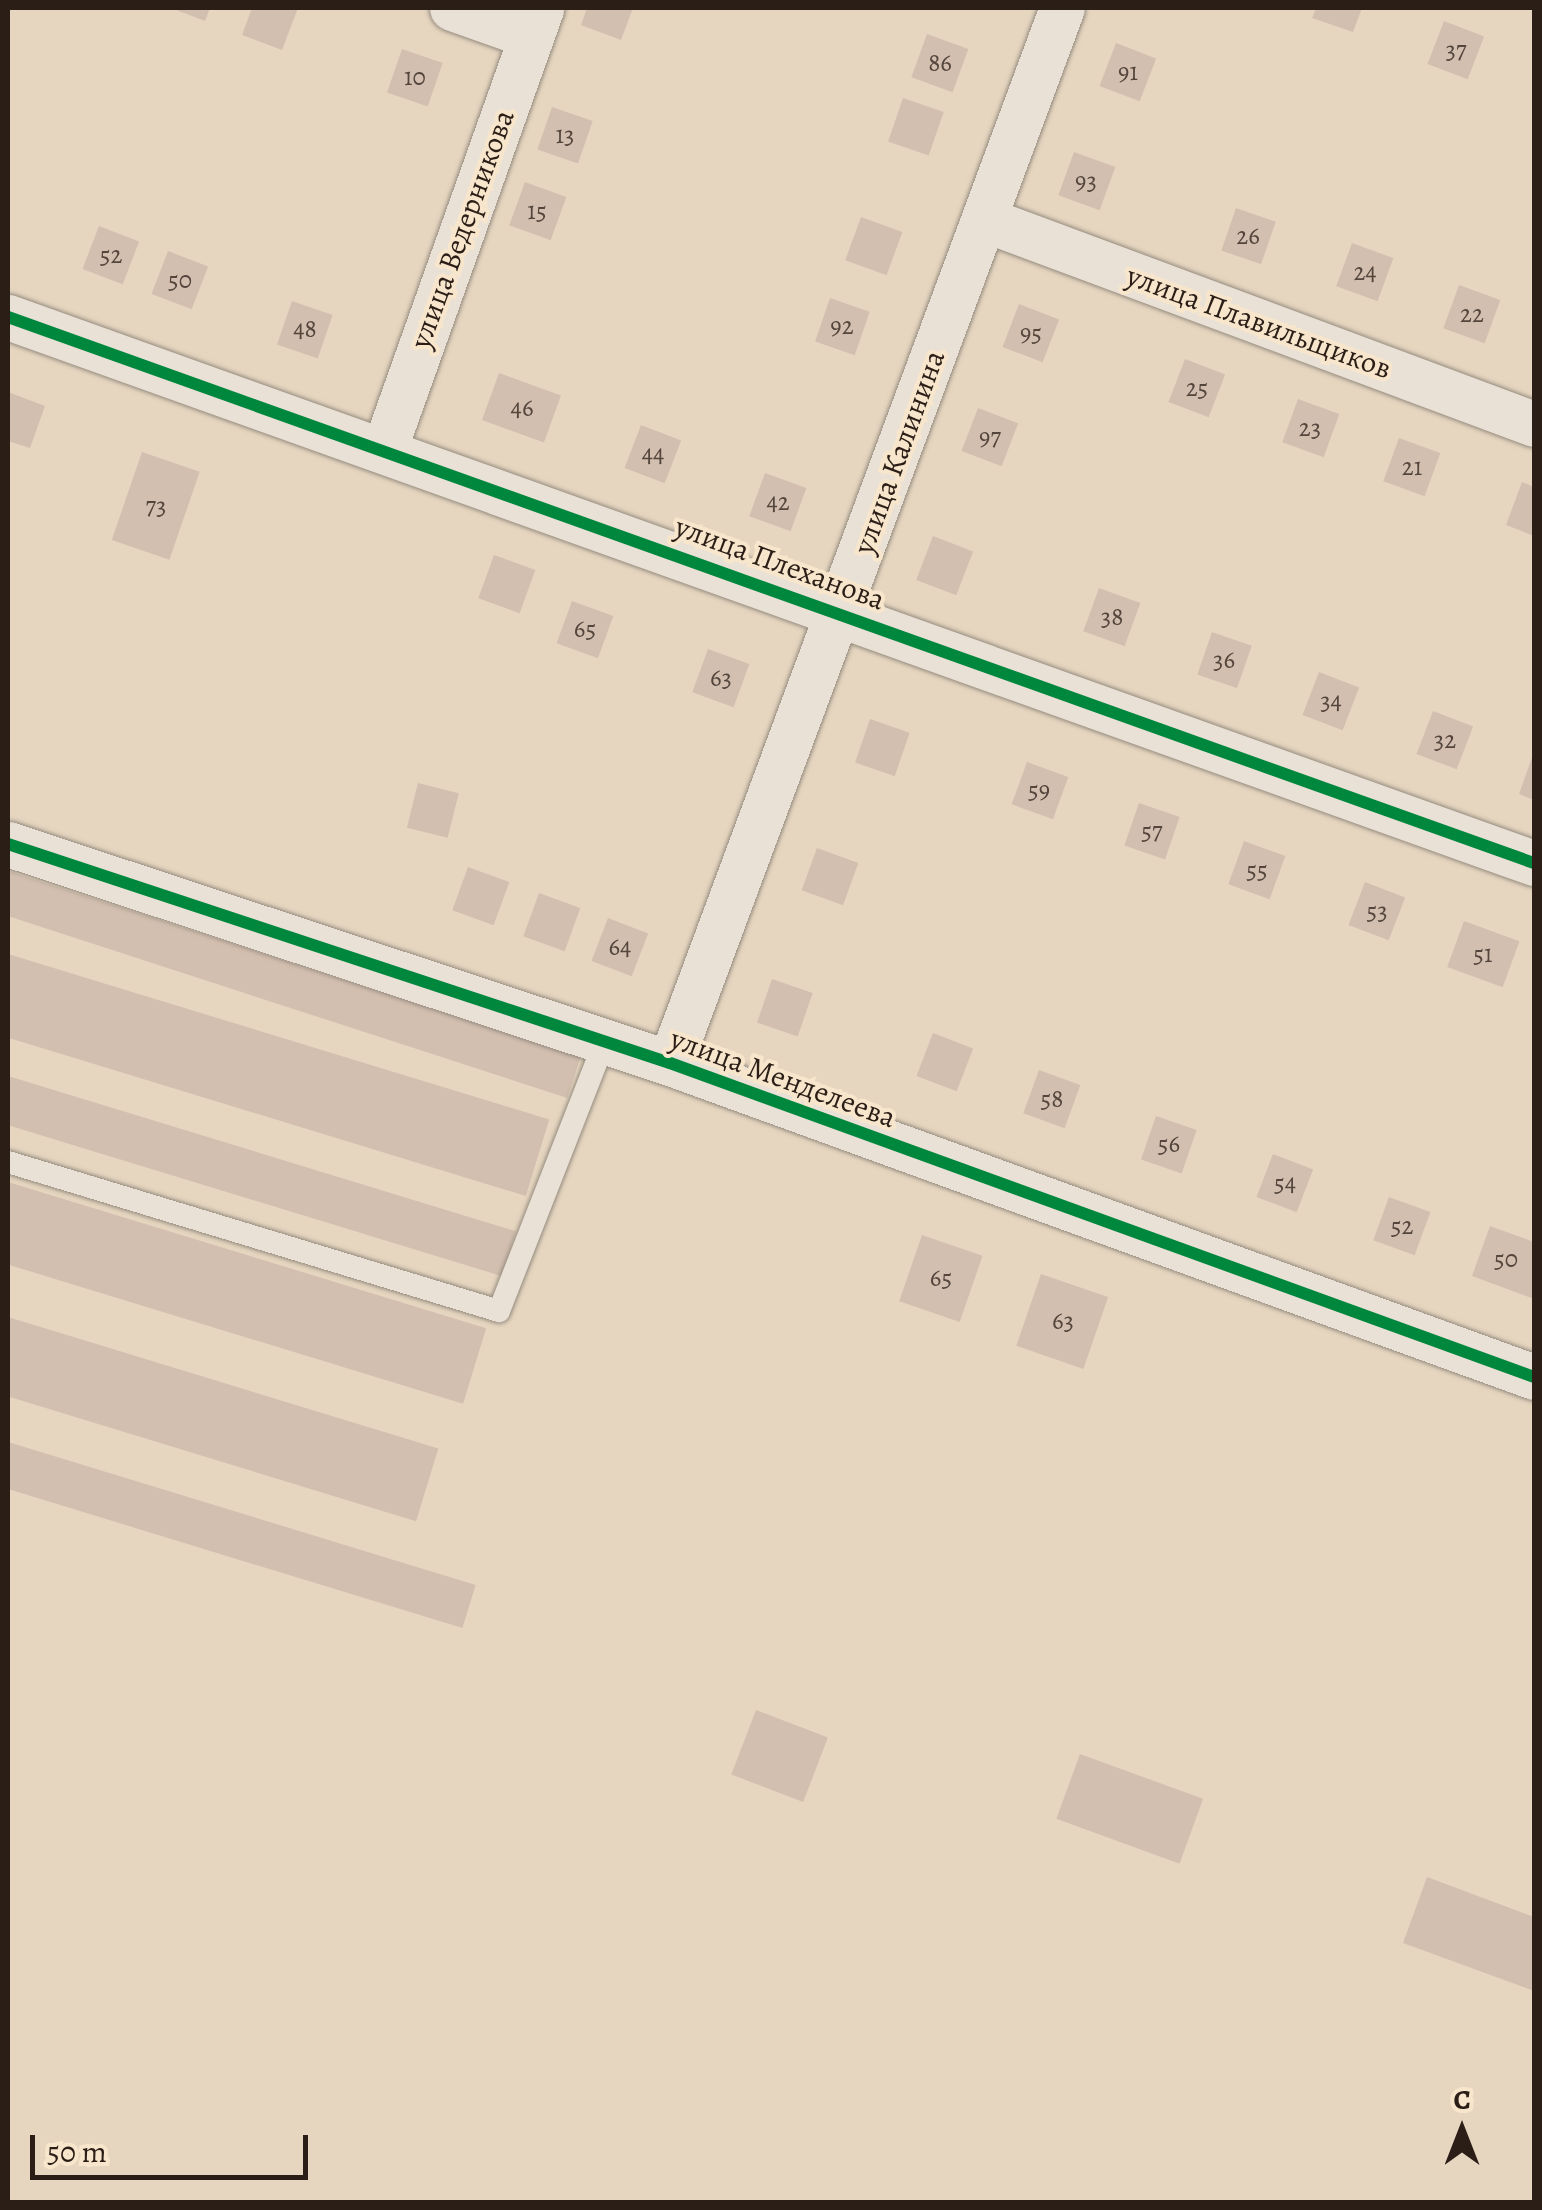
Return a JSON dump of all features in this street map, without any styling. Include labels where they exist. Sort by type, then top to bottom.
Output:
[{"type":"street","points":[[452,8],[536,22]]},
{"type":"street","name":"улица Калинина","points":[[670,1063],[1062,8]]},
{"type":"street","name":"улица Ведерникова","points":[[384,450],[536,22]]},
{"type":"street","name":"улица Плавильщиков","points":[[984,219],[1534,424]]},
{"type":"street","name":"улица Плеханова","points":[[8,316],[841,611],[1534,863]]},
{"type":"street","name":"улица Менделеева","points":[[8,844],[670,1063],[1534,1377]]},
{"type":"lane","points":[[8,1162],[499,1312],[605,1042]]},
{"type":"building","points":[[171,8],[210,8],[205,21]]},
{"type":"building","points":[[252,8],[298,8],[282,50],[242,35]]},
{"type":"building","points":[[587,8],[633,8],[621,40],[581,25]]},
{"type":"building","points":[[1316,8],[1362,8],[1353,32],[1312,18]]},
{"type":"building","points":[[1444,21],[1484,36],[1468,79],[1428,64]]},
{"type":"building","points":[[927,34],[968,49],[953,92],[911,77]]},
{"type":"building","points":[[1116,43],[1156,58],[1140,101],[1100,86]]},
{"type":"building","points":[[402,49],[443,63],[428,106],[387,92]]},
{"type":"building","points":[[903,98],[944,112],[929,155],[888,141]]},
{"type":"building","points":[[552,107],[593,121],[578,164],[537,150]]},
{"type":"building","points":[[1074,152],[1115,167],[1100,210],[1058,195]]},
{"type":"building","points":[[525,182],[566,197],[551,240],[509,225]]},
{"type":"building","points":[[1236,208],[1276,222],[1261,264],[1221,251]]},
{"type":"building","points":[[861,217],[902,232],[887,275],[845,260]]},
{"type":"building","points":[[99,226],[139,241],[123,284],[83,269]]},
{"type":"building","points":[[1352,243],[1393,258],[1378,301],[1336,286]]},
{"type":"building","points":[[168,251],[208,266],[192,309],[152,294]]},
{"type":"building","points":[[1459,285],[1500,300],[1485,343],[1443,328]]},
{"type":"building","points":[[830,298],[870,312],[855,355],[815,341]]},
{"type":"building","points":[[292,301],[333,315],[318,358],[277,344]]},
{"type":"building","points":[[1019,304],[1059,319],[1043,362],[1003,347]]},
{"type":"building","points":[[1185,359],[1225,374],[1209,417],[1169,402]]},
{"type":"building","points":[[499,373],[561,396],[544,443],[482,420]]},
{"type":"building","points":[[8,392],[45,406],[30,448],[8,441]]},
{"type":"building","points":[[1298,399],[1339,414],[1324,457],[1282,442]]},
{"type":"building","points":[[978,408],[1018,423],[1002,466],[962,451]]},
{"type":"building","points":[[641,425],[681,440],[665,483],[625,468]]},
{"type":"building","points":[[1399,438],[1440,453],[1425,496],[1383,481]]},
{"type":"building","points":[[142,452],[200,472],[169,560],[112,540]]},
{"type":"building","points":[[765,473],[806,488],[791,531],[749,516]]},
{"type":"building","points":[[1522,482],[1534,487],[1534,536],[1506,525]]},
{"type":"building","points":[[933,536],[973,551],[956,595],[916,580]]},
{"type":"building","points":[[494,555],[535,570],[520,613],[478,598]]},
{"type":"building","points":[[1099,588],[1140,603],[1125,646],[1083,631]]},
{"type":"building","points":[[572,601],[613,616],[598,658],[557,643]]},
{"type":"building","points":[[1212,632],[1252,646],[1237,688],[1197,675]]},
{"type":"building","points":[[708,649],[749,664],[734,707],[692,692]]},
{"type":"building","points":[[1319,672],[1359,687],[1343,730],[1303,715]]},
{"type":"building","points":[[1433,711],[1473,726],[1457,769],[1417,754]]},
{"type":"building","points":[[870,719],[910,733],[895,776],[855,762]]},
{"type":"building","points":[[1534,752],[1534,800],[1519,794]]},
{"type":"building","points":[[1027,762],[1068,777],[1053,819],[1012,804]]},
{"type":"building","points":[[418,783],[459,793],[448,838],[407,828]]},
{"type":"building","points":[[1139,803],[1180,817],[1165,860],[1124,846]]},
{"type":"building","points":[[1244,841],[1285,856],[1270,899],[1228,884]]},
{"type":"building","points":[[817,848],[858,863],[843,905],[802,890]]},
{"type":"building","points":[[468,867],[509,882],[494,925],[452,910]]},
{"type":"building","points":[[8,871],[581,1057],[567,1098],[8,916]]},
{"type":"building","points":[[1365,882],[1405,897],[1389,940],[1349,925]]},
{"type":"building","points":[[539,893],[580,908],[565,951],[523,936]]},
{"type":"building","points":[[608,918],[648,933],[632,976],[592,961]]},
{"type":"building","points":[[1464,921],[1519,941],[1503,987],[1447,967]]},
{"type":"building","points":[[8,954],[549,1119],[526,1196],[8,1038]]},
{"type":"building","points":[[772,979],[813,993],[798,1036],[757,1022]]},
{"type":"building","points":[[933,1033],[973,1048],[957,1091],[917,1076]]},
{"type":"building","points":[[1039,1070],[1080,1085],[1065,1128],[1023,1113]]},
{"type":"building","points":[[8,1076],[516,1231],[502,1276],[8,1125]]},
{"type":"building","points":[[1156,1116],[1197,1130],[1182,1173],[1141,1159]]},
{"type":"building","points":[[1273,1154],[1313,1169],[1297,1212],[1257,1197]]},
{"type":"building","points":[[8,1182],[486,1328],[463,1404],[8,1265]]},
{"type":"building","points":[[1389,1197],[1430,1212],[1415,1255],[1373,1240]]},
{"type":"building","points":[[1490,1226],[1534,1242],[1534,1299],[1472,1276]]},
{"type":"building","points":[[922,1235],[983,1256],[960,1322],[899,1301]]},
{"type":"building","points":[[1041,1274],[1108,1297],[1083,1369],[1016,1346]]},
{"type":"building","points":[[8,1317],[438,1449],[416,1521],[8,1396]]},
{"type":"building","points":[[8,1442],[476,1585],[462,1628],[8,1489]]},
{"type":"building","points":[[756,1710],[828,1738],[803,1802],[731,1774]]},
{"type":"building","points":[[1080,1754],[1203,1799],[1180,1864],[1056,1819]]},
{"type":"building","points":[[1427,1877],[1534,1917],[1534,1991],[1403,1943]]},
{"type":"cycle path","points":[[8,317],[1534,863]]},
{"type":"cycle path","points":[[8,844],[670,1063],[1534,1377]]}]
